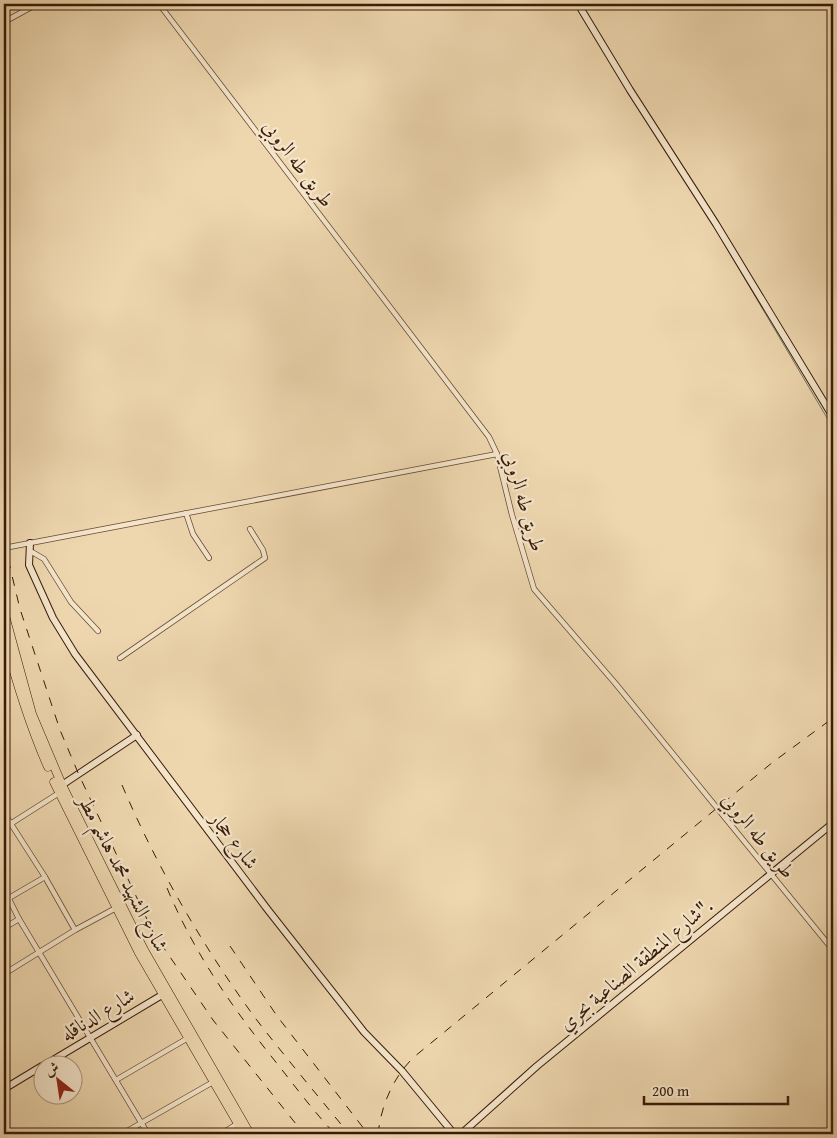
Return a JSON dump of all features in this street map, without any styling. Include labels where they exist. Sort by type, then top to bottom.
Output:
[{"type":"main road","name":"شارع الشهيد محمد هاشم مطر","points":[[4,612],[6,641],[27,716],[116,908],[250,1134]]},
{"type":"main road","name":"شارع الشهيد محمد هاشم مطر","points":[[61,789],[188,1038],[244,1134]]},
{"type":"street","points":[[4,22],[37,4]]},
{"type":"street","name":"طريق طه الروبي","points":[[159,4],[471,412],[498,454],[512,515],[534,589],[615,683],[833,950]]},
{"type":"street","points":[[578,4],[630,90],[716,224],[833,416]]},
{"type":"street","points":[[4,548],[498,454]]},
{"type":"street","points":[[186,513],[193,534],[209,558]]},
{"type":"street","points":[[120,658],[265,558],[263,550],[250,529]]},
{"type":"street","name":"شارع حجار","points":[[30,543],[32,552],[29,565],[53,618],[75,654],[137,735],[219,848],[358,1024],[402,1071],[454,1134]]},
{"type":"street","points":[[32,552],[44,559],[71,602],[98,631]]},
{"type":"street","points":[[4,828],[137,735]]},
{"type":"street","points":[[4,813],[45,877],[75,930]]},
{"type":"street","name":"شارع المنطقة الصناعية بحري\".","points":[[461,1134],[537,1066],[833,823]]},
{"type":"street","points":[[9,898],[45,877]]},
{"type":"street","points":[[4,889],[19,919],[148,1134]]},
{"type":"street","points":[[4,974],[75,930],[116,908]]},
{"type":"street","points":[[4,928],[19,919]]},
{"type":"street","name":"شارع الدناقله","points":[[59,1056],[166,993]]},
{"type":"street","points":[[116,1080],[188,1038]]},
{"type":"street","name":"شارع الدناقله","points":[[4,1089],[32,1072]]},
{"type":"street","points":[[122,1134],[213,1082]]},
{"type":"street","points":[[221,1134],[237,1124]]},
{"type":"waterway","points":[[723,242],[833,428]]},
{"type":"railway","points":[[4,542],[20,609],[60,730],[79,775],[153,932],[213,1020],[304,1134]]},
{"type":"railway","points":[[378,1134],[389,1092],[400,1074],[414,1057],[773,762],[833,718]]},
{"type":"railway","points":[[122,785],[150,846],[182,906],[236,992],[290,1063],[349,1134]]},
{"type":"railway","points":[[167,888],[190,936],[231,1003],[299,1092],[335,1134]]},
{"type":"railway","points":[[230,946],[277,1016],[368,1134]]}]
